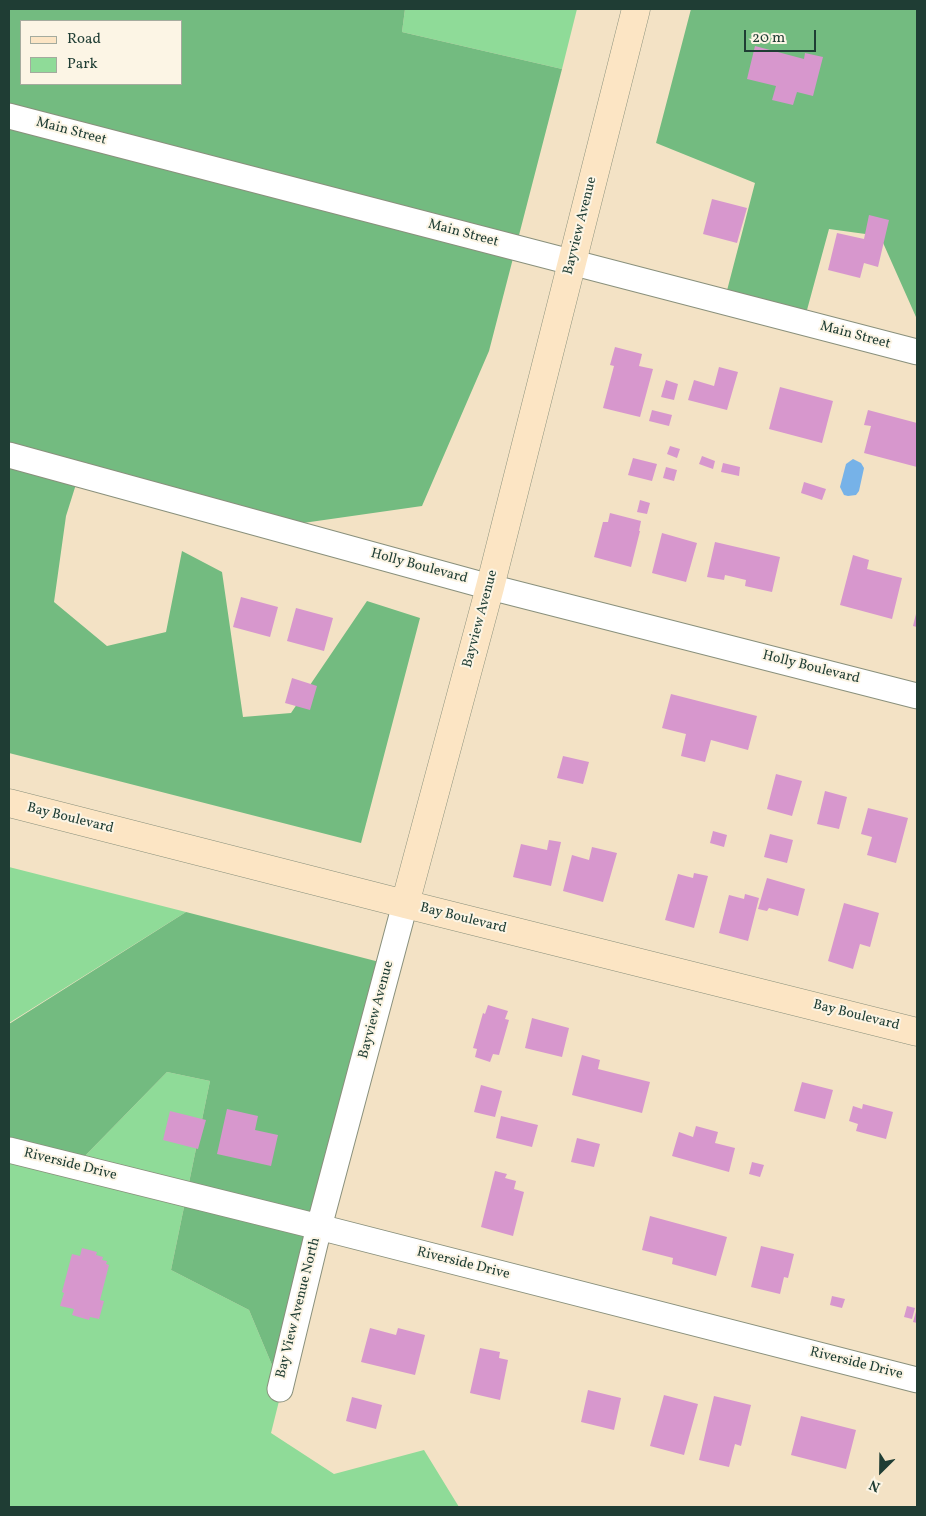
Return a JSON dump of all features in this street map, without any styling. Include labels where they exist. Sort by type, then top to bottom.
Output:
[{"type":"main road","name":"Bayview Avenue","points":[[405,904],[490,587],[636,9]]},
{"type":"main road","name":"Bay Boulevard","points":[[9,803],[917,1032]]},
{"type":"street","name":"Main Street","points":[[9,116],[917,352]]},
{"type":"street","name":"Holly Boulevard","points":[[9,455],[490,587],[917,696]]},
{"type":"street","name":"Bayview Avenue","points":[[319,1227],[405,904]]},
{"type":"street","name":"Riverside Drive","points":[[9,1150],[917,1380]]},
{"type":"street","name":"Bay View Avenue North","points":[[280,1388],[319,1227]]},
{"type":"green space","points":[[9,9],[405,9],[402,32],[562,69],[489,351],[422,506],[296,524],[83,462],[66,516],[54,602],[107,646],[166,632],[182,551],[222,572],[243,717],[291,713],[367,601],[420,618],[361,843],[9,753]]},
{"type":"green space","points":[[405,9],[577,9],[562,69],[402,32]]},
{"type":"green space","points":[[691,9],[917,9],[916,317],[880,236],[829,229],[804,321],[724,302],[755,183],[656,143]]},
{"type":"green space","points":[[9,867],[186,912],[9,1023]]},
{"type":"green space","points":[[186,912],[391,965],[282,1389],[249,1310],[171,1270],[210,1081],[167,1072],[80,1161],[9,1145],[9,1024]]},
{"type":"green space","points":[[167,1072],[210,1081],[171,1270],[249,1310],[282,1389],[271,1433],[334,1474],[424,1450],[459,1507],[9,1507],[9,1145],[80,1161]]},
{"type":"water","points":[[853,459],[861,463],[864,468],[859,491],[856,495],[848,496],[844,495],[840,487],[846,464]]},
{"type":"building","points":[[755,46],[804,59],[805,53],[823,57],[813,96],[797,92],[793,105],[772,100],[776,86],[747,79]]},
{"type":"building","points":[[712,199],[747,208],[737,243],[703,234]]},
{"type":"building","points":[[869,215],[889,220],[878,267],[864,263],[860,278],[828,270],[837,233],[864,239]]},
{"type":"building","points":[[615,347],[642,354],[639,366],[653,369],[640,417],[603,408],[614,366],[610,365]]},
{"type":"building","points":[[719,367],[738,372],[727,410],[688,400],[694,380],[714,386]]},
{"type":"building","points":[[666,380],[678,384],[674,400],[661,397]]},
{"type":"building","points":[[780,387],[833,401],[822,443],[769,429]]},
{"type":"building","points":[[652,410],[672,415],[669,426],[649,421]]},
{"type":"building","points":[[868,410],[917,423],[917,467],[864,453],[871,426],[864,425]]},
{"type":"building","points":[[670,446],[680,449],[677,458],[667,454]]},
{"type":"building","points":[[702,456],[715,461],[713,469],[699,464]]},
{"type":"building","points":[[633,458],[657,464],[652,481],[628,475]]},
{"type":"building","points":[[723,463],[740,467],[739,476],[721,472]]},
{"type":"building","points":[[666,467],[677,470],[674,481],[663,478]]},
{"type":"building","points":[[804,482],[826,489],[822,500],[801,493]]},
{"type":"building","points":[[640,500],[650,503],[647,514],[637,512]]},
{"type":"building","points":[[610,513],[641,521],[631,567],[594,557],[603,522],[608,522]]},
{"type":"building","points":[[662,533],[697,543],[686,582],[652,573]]},
{"type":"building","points":[[715,542],[780,557],[772,592],[745,586],[746,580],[725,575],[724,580],[707,577]]},
{"type":"building","points":[[853,555],[869,560],[867,569],[902,578],[892,619],[840,605]]},
{"type":"building","points":[[241,597],[278,607],[270,637],[233,627]]},
{"type":"building","points":[[296,608],[333,618],[324,651],[287,641]]},
{"type":"building","points":[[917,610],[917,627],[913,626]]},
{"type":"building","points":[[292,678],[317,686],[310,710],[285,703]]},
{"type":"building","points":[[671,694],[757,716],[748,750],[711,740],[705,762],[681,756],[686,734],[662,728]]},
{"type":"building","points":[[563,756],[589,762],[583,784],[557,778]]},
{"type":"building","points":[[776,774],[802,781],[792,816],[767,809]]},
{"type":"building","points":[[825,791],[847,797],[839,829],[817,824]]},
{"type":"building","points":[[868,808],[908,818],[896,863],[867,855],[872,837],[861,834]]},
{"type":"building","points":[[713,831],[727,835],[724,847],[710,843]]},
{"type":"building","points":[[770,834],[793,840],[787,863],[764,857]]},
{"type":"building","points":[[549,840],[561,842],[551,886],[513,877],[521,844],[547,850]]},
{"type":"building","points":[[592,847],[617,853],[603,902],[563,891],[572,855],[589,860]]},
{"type":"building","points":[[694,873],[708,876],[694,928],[665,920],[678,874],[693,878]]},
{"type":"building","points":[[767,878],[805,889],[798,916],[769,908],[767,911],[758,909]]},
{"type":"building","points":[[745,894],[759,898],[748,941],[719,933],[729,895],[744,899]]},
{"type":"building","points":[[844,903],[879,913],[870,947],[860,944],[853,969],[828,961]]},
{"type":"building","points":[[488,1005],[508,1011],[505,1019],[509,1020],[499,1055],[493,1054],[490,1062],[475,1057],[477,1049],[473,1048],[483,1013],[485,1014]]},
{"type":"building","points":[[532,1018],[569,1028],[562,1057],[525,1048]]},
{"type":"building","points":[[582,1055],[600,1060],[598,1069],[650,1082],[642,1113],[572,1095]]},
{"type":"building","points":[[802,1082],[833,1090],[825,1119],[794,1111]]},
{"type":"building","points":[[481,1085],[502,1091],[495,1117],[474,1112]]},
{"type":"building","points":[[863,1104],[893,1112],[886,1139],[856,1131],[858,1124],[849,1121],[853,1106],[862,1109]]},
{"type":"building","points":[[227,1109],[258,1116],[255,1130],[278,1135],[271,1166],[217,1154]]},
{"type":"building","points":[[170,1111],[206,1120],[198,1149],[163,1140]]},
{"type":"building","points":[[501,1116],[538,1125],[532,1147],[496,1138]]},
{"type":"building","points":[[696,1126],[718,1132],[715,1143],[735,1148],[729,1172],[672,1156],[679,1132],[693,1137]]},
{"type":"building","points":[[577,1138],[600,1144],[594,1167],[571,1162]]},
{"type":"building","points":[[752,1162],[764,1165],[760,1177],[749,1174]]},
{"type":"building","points":[[495,1171],[507,1174],[505,1178],[516,1181],[514,1189],[524,1192],[513,1236],[481,1227]]},
{"type":"building","points":[[650,1216],[727,1237],[716,1276],[672,1264],[673,1258],[642,1250]]},
{"type":"building","points":[[761,1246],[794,1254],[788,1278],[784,1277],[780,1294],[751,1287]]},
{"type":"building","points":[[82,1248],[97,1252],[96,1255],[103,1257],[102,1260],[107,1261],[106,1264],[109,1265],[100,1300],[104,1301],[99,1319],[90,1317],[89,1320],[72,1315],[74,1309],[60,1306],[72,1254],[80,1256]]},
{"type":"building","points":[[832,1296],[845,1299],[842,1308],[830,1305]]},
{"type":"building","points":[[907,1306],[915,1308],[912,1319],[904,1317]]},
{"type":"building","points":[[917,1308],[917,1323],[913,1322]]},
{"type":"building","points":[[370,1328],[396,1335],[398,1328],[425,1335],[415,1375],[361,1362]]},
{"type":"building","points":[[480,1348],[500,1352],[499,1358],[508,1360],[500,1400],[470,1393]]},
{"type":"building","points":[[588,1390],[621,1398],[614,1430],[581,1422]]},
{"type":"building","points":[[664,1395],[698,1404],[684,1455],[650,1446]]},
{"type":"building","points":[[714,1396],[751,1405],[741,1446],[735,1444],[729,1467],[699,1460]]},
{"type":"building","points":[[352,1397],[382,1405],[376,1429],[346,1421]]},
{"type":"building","points":[[801,1416],[856,1430],[846,1469],[791,1455]]}]
